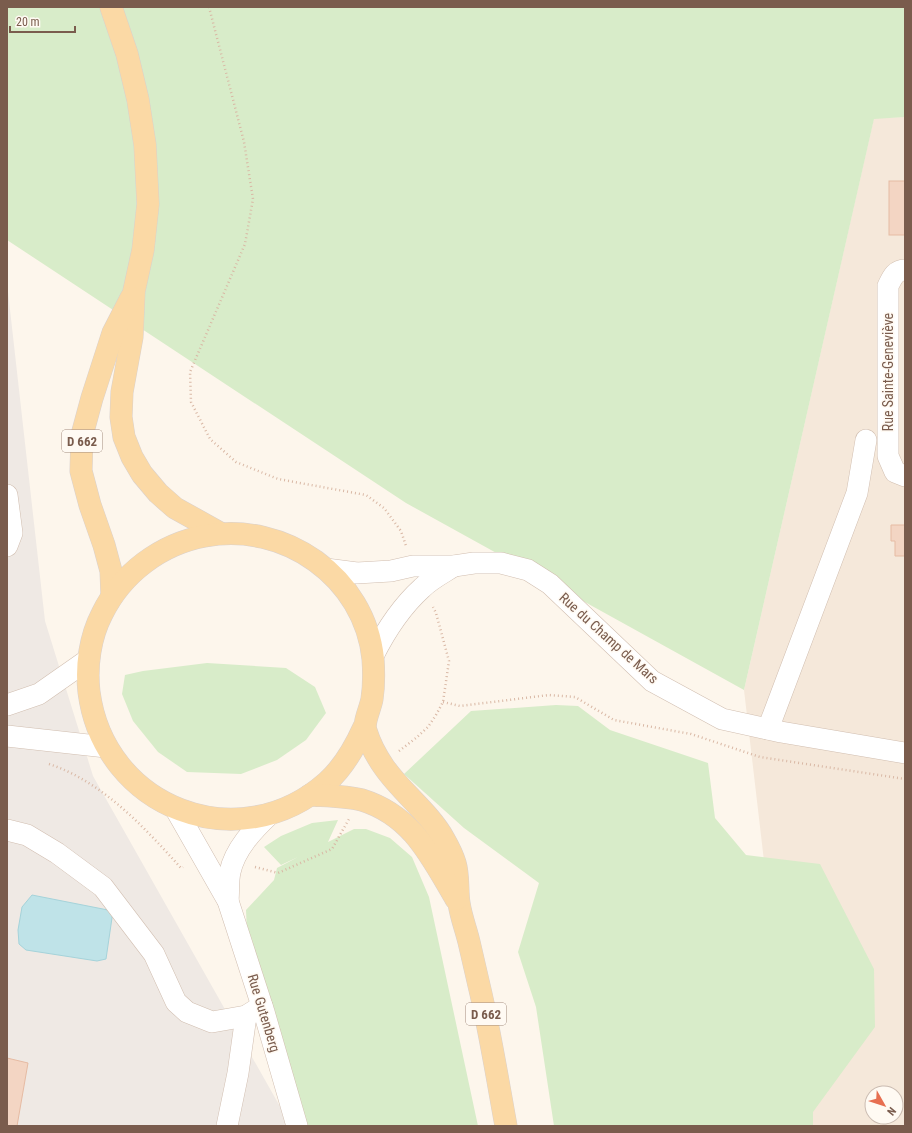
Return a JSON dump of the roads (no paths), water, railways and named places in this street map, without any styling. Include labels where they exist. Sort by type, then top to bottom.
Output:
[{"type":"main road","name":"D 662","points":[[111,7],[127,54],[138,100],[145,145],[148,204],[143,250],[134,291],[132,338],[122,392],[121,416],[124,437],[132,457],[142,474],[158,493],[175,508],[220,533]]},
{"type":"main road","name":"D 662","points":[[112,596],[111,571],[81,471],[82,434],[113,333],[134,291]]},
{"type":"main road","points":[[220,533],[249,534],[277,540],[303,552],[326,569],[343,587],[357,608],[367,631],[373,656],[373,686],[371,704],[364,727],[355,747],[343,765],[328,781],[310,795],[291,806],[270,814],[246,818],[222,819],[198,816],[175,808],[154,798],[136,784],[120,767],[106,748],[90,705],[88,682],[89,659],[93,637],[101,615],[112,596],[133,571],[159,552],[188,539],[220,533]]},
{"type":"main road","name":"D 662","points":[[364,727],[384,768],[428,816],[444,838],[456,864],[459,903],[487,1020],[506,1126]]},
{"type":"main road","name":"D 662","points":[[310,795],[361,800],[395,816],[411,830],[426,847],[459,903]]},
{"type":"street","name":"Rue Sainte-Geneviève","points":[[905,270],[901,270],[892,276],[888,286],[888,456],[895,472],[905,476]]},
{"type":"street","points":[[768,729],[857,493],[866,440]]},
{"type":"street","points":[[7,495],[12,533],[7,546]]},
{"type":"street","name":"Rue du Champ de Mars","points":[[326,569],[357,573],[391,571],[413,566],[454,566],[474,563],[502,563],[528,570],[550,584],[652,681],[722,718],[768,729],[905,753]]},
{"type":"street","name":"Rue du Champ de Mars","points":[[373,656],[386,631],[401,609],[423,587],[454,566]]},
{"type":"street","points":[[7,705],[39,694],[89,659]]},
{"type":"street","points":[[7,736],[106,748]]},
{"type":"street","name":"Rue Gutenberg","points":[[175,808],[228,900],[254,1011],[297,1126]]},
{"type":"street","name":"Rue Gutenberg","points":[[228,900],[230,873],[236,856],[250,833],[270,814]]},
{"type":"street","points":[[7,830],[28,835],[57,853],[103,887],[154,954],[176,1002],[187,1012],[212,1022],[254,1011],[238,1073],[227,1126]]},
{"type":"water","points":[[32,895],[113,911],[106,959],[97,961],[26,950],[19,944],[18,930],[22,907]]}]
